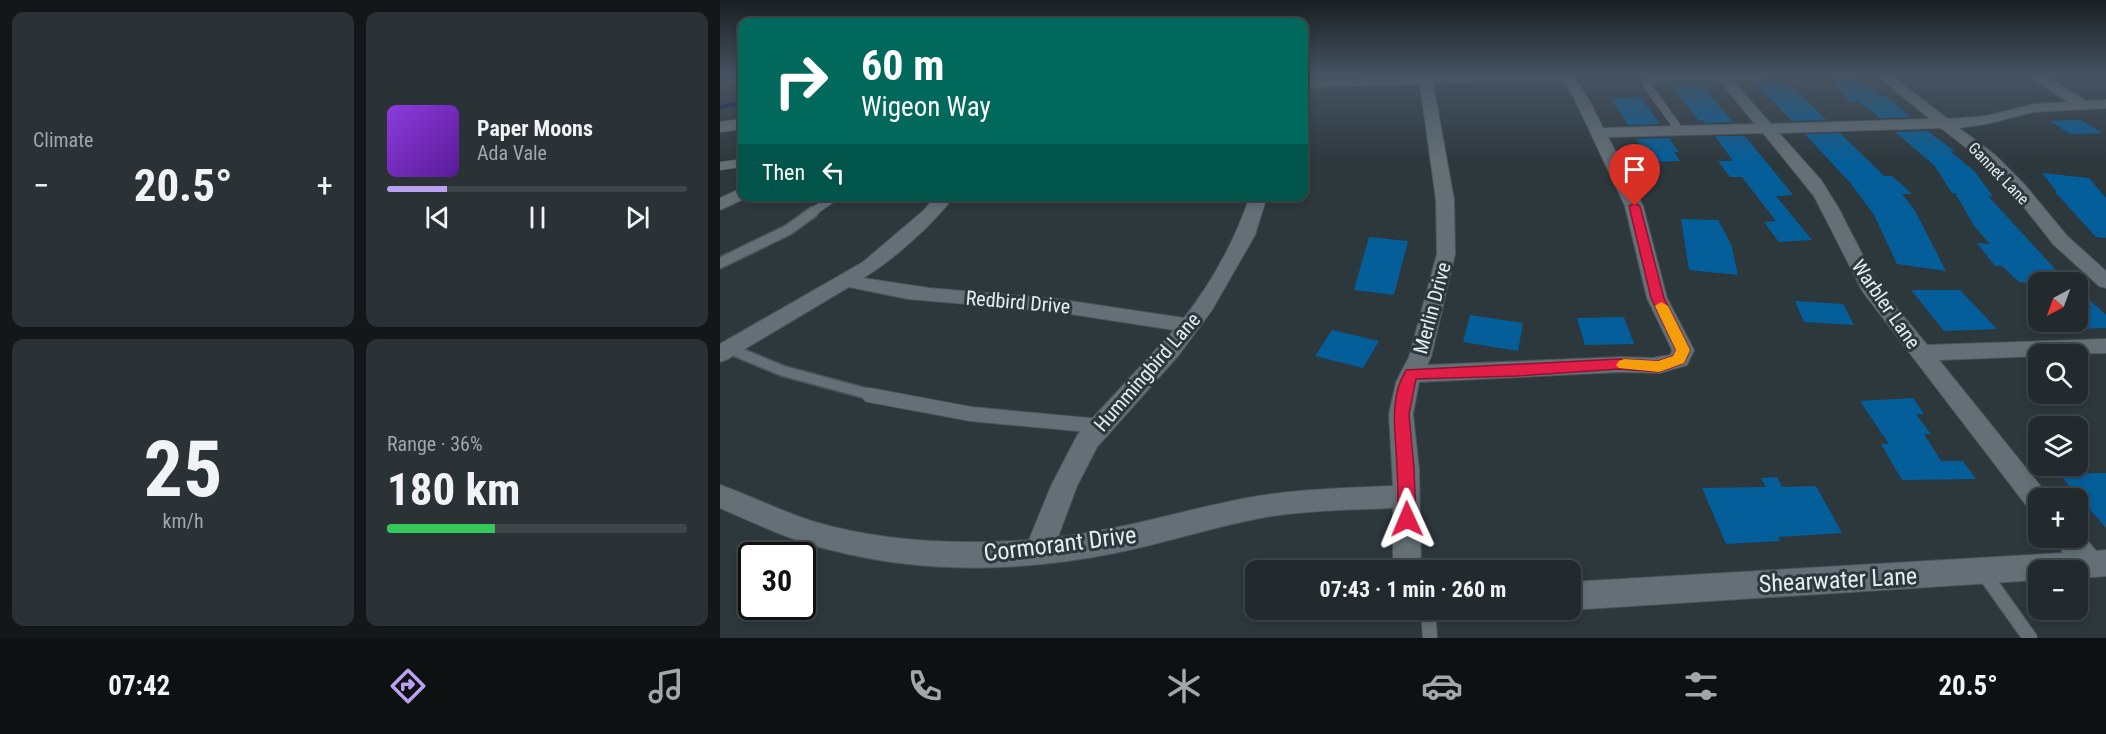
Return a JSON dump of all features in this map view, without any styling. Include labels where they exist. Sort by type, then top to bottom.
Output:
[{"type":"street","name":"Merlin Drive","points":[[1407,560],[1401,414],[1407,382],[1419,357],[1430,322],[1446,254],[1445,200],[1430,105]]},
{"type":"street","points":[[1411,374],[1517,371],[1619,364],[1659,367],[1679,360],[1683,350],[1657,298],[1635,206],[1584,105]]},
{"type":"street","name":"Warbler Lane","points":[[1748,105],[1827,201],[1841,227],[1857,268],[2028,488]]},
{"type":"street","name":"Gannet Lane","points":[[1922,105],[1992,162],[2019,189],[2060,240],[2106,282]]},
{"type":"street","points":[[1598,133],[1946,123],[1986,120],[2034,108],[2074,105]]},
{"type":"street","points":[[2084,105],[2106,118]]},
{"type":"street","points":[[720,127],[738,125]]},
{"type":"street","points":[[720,206],[738,195]]},
{"type":"street","points":[[725,352],[870,266],[929,215],[942,201]]},
{"type":"street","name":"Hummingbird Lane","points":[[1039,551],[1064,486],[1083,449],[1099,426],[1170,351],[1205,305],[1246,235],[1257,201]]},
{"type":"street","name":"Redbird Drive","points":[[846,280],[915,294],[1099,310],[1189,326]]},
{"type":"street","points":[[1921,353],[2106,346]]},
{"type":"street","name":"Cormorant Drive","points":[[720,496],[790,526],[832,539],[926,553],[982,555],[1113,542],[1268,505],[1406,496]]},
{"type":"street","points":[[2080,548],[2098,563]]},
{"type":"street","name":"Shearwater Lane","points":[[1581,595],[2098,563]]},
{"type":"lane","points":[[1661,105],[1680,131]]},
{"type":"lane","points":[[720,166],[738,164]]},
{"type":"lane","points":[[720,263],[788,230],[829,201]]},
{"type":"lane","points":[[725,352],[808,379],[955,411],[1099,426]]},
{"type":"lane","points":[[1983,571],[2030,638]]},
{"type":"lane","points":[[1429,620],[1430,638]]},
{"type":"building","points":[[1615,105],[1646,105],[1660,124],[1628,125]]},
{"type":"building","points":[[1686,105],[1719,105],[1733,122],[1705,123],[1703,120],[1698,120]]},
{"type":"building","points":[[1776,105],[1811,105],[1826,120],[1792,121]]},
{"type":"building","points":[[1863,105],[1896,105],[1910,117],[1880,118]]},
{"type":"building","points":[[2081,120],[2102,133],[2070,134],[2050,121]]},
{"type":"building","points":[[1927,131],[1955,151],[1950,151],[1974,171],[1993,196],[1988,196],[2058,272],[2028,272],[2028,285],[2019,282],[2002,266],[1995,266],[1977,243],[1990,244],[1975,227],[1955,193],[1952,193],[1934,165],[1895,132]]},
{"type":"building","points":[[1840,133],[1884,176],[1892,176],[1912,194],[1902,194],[1914,209],[1946,271],[1897,264],[1874,215],[1852,185],[1805,134]]},
{"type":"building","points":[[1715,136],[1744,136],[1749,141],[1793,195],[1776,196],[1812,240],[1779,242],[1764,222],[1776,221],[1742,177],[1730,177],[1718,161],[1733,161]]},
{"type":"building","points":[[1669,138],[1679,152],[1674,152],[1680,161],[1644,162],[1635,146],[1641,146],[1636,139]]},
{"type":"building","points":[[2042,173],[2089,178],[2106,198],[2106,238],[2096,237],[2055,192],[2057,192]]},
{"type":"building","points":[[1681,219],[1718,220],[1731,244],[1738,275],[1689,270]]},
{"type":"building","points":[[1369,237],[1408,241],[1394,295],[1354,290]]},
{"type":"building","points":[[1911,290],[1960,290],[1997,329],[1944,331]]},
{"type":"building","points":[[2088,299],[2106,315],[2106,328],[2088,329]]},
{"type":"building","points":[[1795,301],[1843,304],[1854,325],[1804,322]]},
{"type":"building","points":[[1470,315],[1523,323],[1518,351],[1463,342]]},
{"type":"building","points":[[1624,317],[1634,344],[1585,345],[1577,318]]},
{"type":"building","points":[[1332,330],[1379,341],[1363,368],[1315,356]]},
{"type":"building","points":[[1913,398],[1924,414],[1916,414],[1931,434],[1924,434],[1941,461],[1963,461],[1976,479],[1902,480],[1881,444],[1889,444],[1860,401]]},
{"type":"building","points":[[2088,473],[2106,473],[2106,528],[2088,507],[2088,488],[2071,488],[2061,476],[2088,476]]},
{"type":"building","points":[[1777,477],[1782,487],[1816,486],[1842,533],[1778,537],[1780,541],[1726,544],[1702,488],[1766,487],[1761,478]]},
{"type":"waterway","points":[[720,107],[732,105]]},
{"type":"slow traffic","points":[[1624,365],[1659,367],[1679,360],[1683,350],[1661,306]]},
{"type":"route","points":[[1407,519],[1406,469],[1401,414],[1407,382],[1411,374],[1517,371],[1619,364],[1659,367],[1679,360],[1683,350],[1657,298],[1635,206]]}]
